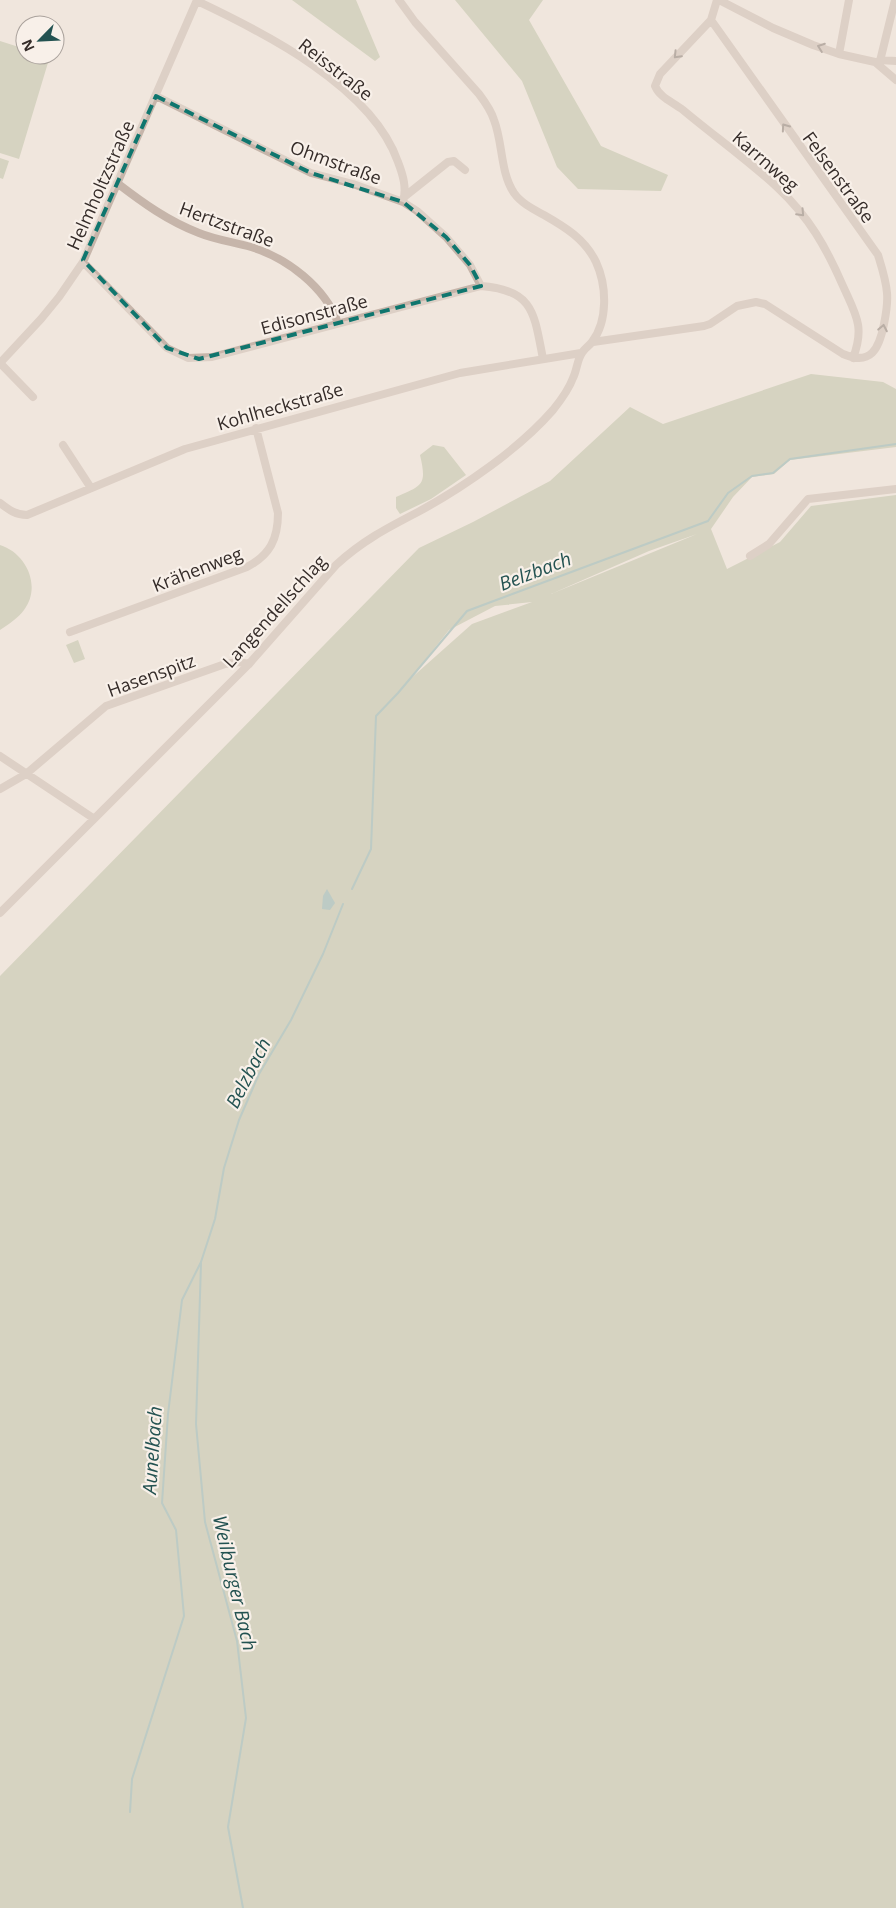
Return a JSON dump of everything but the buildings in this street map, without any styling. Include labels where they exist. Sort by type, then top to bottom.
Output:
[{"type":"street","points":[[399,0],[415,22],[487,105],[494,120],[508,182],[514,193],[522,202],[576,236],[596,262],[602,278],[604,311],[600,327],[593,342],[581,353]]},
{"type":"street","points":[[711,20],[718,0],[773,28],[839,54],[875,62],[896,60]]},
{"type":"street","points":[[839,54],[850,0]]},
{"type":"street","points":[[879,62],[895,0]]},
{"type":"street","name":"Helmholtzstraße","points":[[0,363],[60,297],[83,262],[197,1]]},
{"type":"street","name":"Reisstraße","points":[[197,1],[244,23],[291,52],[339,86],[371,116],[381,128],[396,156],[405,182],[404,200]]},
{"type":"street","name":"Felsenstraße","points":[[711,20],[794,140],[878,255],[888,296],[882,338],[876,350],[872,353],[860,358],[853,358]]},
{"type":"street","name":"Karrnweg","points":[[711,20],[660,74],[656,86],[659,94],[679,107],[778,188],[810,223],[830,255],[858,322],[859,342],[853,358]]},
{"type":"street","points":[[879,62],[896,80]]},
{"type":"street","name":"Ohmstraße","points":[[156,96],[311,173],[404,200],[446,237],[470,265],[481,286]]},
{"type":"street","points":[[404,200],[448,162],[454,161],[465,170]]},
{"type":"street","name":"Hertzstraße","points":[[117,184],[146,206],[182,226],[218,240],[252,248],[286,264],[318,290],[329,304],[338,323]]},
{"type":"street","name":"Edisonstraße","points":[[83,262],[166,348],[188,358],[212,357],[481,286],[509,290],[522,298],[531,309],[536,323],[543,359]]},
{"type":"street","points":[[593,342],[704,326],[737,306],[756,302],[772,306],[843,354],[853,358]]},
{"type":"street","name":"Kohlheckstraße","points":[[0,503],[13,513],[27,515],[185,448],[460,373],[581,353]]},
{"type":"street","name":"Langendellschlag","points":[[0,912],[249,664],[336,564],[350,552],[389,526],[418,512],[467,482],[498,460],[541,423],[565,394],[574,378],[581,353]]},
{"type":"street","points":[[0,363],[33,397]]},
{"type":"street","name":"Krähenweg","points":[[70,632],[247,567],[265,555],[275,540],[278,527],[278,513],[256,428]]},
{"type":"street","points":[[63,445],[91,488]]},
{"type":"street","points":[[750,556],[769,544],[808,499],[896,489]]},
{"type":"street","name":"Hasenspitz","points":[[0,789],[26,774],[106,706],[225,664],[238,662],[249,664]]},
{"type":"street","points":[[0,756],[93,818]]},
{"type":"highlighted area","points":[[156,96],[311,173],[403,202],[446,237],[470,265],[481,286],[199,359],[167,348],[83,260]]},
{"type":"green space","points":[[292,0],[356,0],[380,57],[375,61]]},
{"type":"green space","points":[[455,0],[543,0],[529,20],[601,146],[668,175],[661,191],[578,189],[557,167],[522,81]]},
{"type":"green space","points":[[0,41],[15,46],[15,65],[47,65],[19,159],[0,153]]},
{"type":"green space","points":[[0,158],[9,161],[3,179],[0,178]]},
{"type":"green space","points":[[811,374],[883,382],[896,389],[896,447],[790,460],[774,474],[752,477],[733,497],[711,529],[727,569],[780,542],[811,506],[896,495],[896,1908],[0,1908],[0,976],[419,548],[550,481],[630,407],[663,424]],"holes":[[[697,534],[551,594],[649,551]],[[532,602],[472,624],[409,680],[449,630],[495,606]]]},
{"type":"green space","points":[[433,445],[444,447],[466,475],[431,499],[400,514],[396,508],[396,497],[412,490],[421,483],[423,473],[420,455]]},
{"type":"green space","points":[[0,545],[17,555],[24,563],[31,581],[32,591],[24,610],[0,630]]},
{"type":"green space","points":[[78,640],[85,659],[74,663],[66,645]]},
{"type":"water","points":[[327,889],[335,903],[330,910],[322,909],[323,896]]},
{"type":"waterway","name":"Belzbach","points":[[352,889],[371,849],[376,716],[398,693],[467,611],[708,521],[728,493],[752,476],[773,473],[790,459],[896,444]]},
{"type":"waterway","name":"Aunelbach","points":[[130,1812],[132,1779],[184,1616],[176,1530],[162,1503],[168,1414],[182,1300],[201,1262],[215,1219],[224,1168],[239,1120],[259,1074],[291,1020],[323,954],[343,904]]},
{"type":"waterway","name":"Weilburger Bach","points":[[201,1263],[196,1424],[205,1522],[237,1641],[246,1718],[228,1827],[243,1908]]}]
